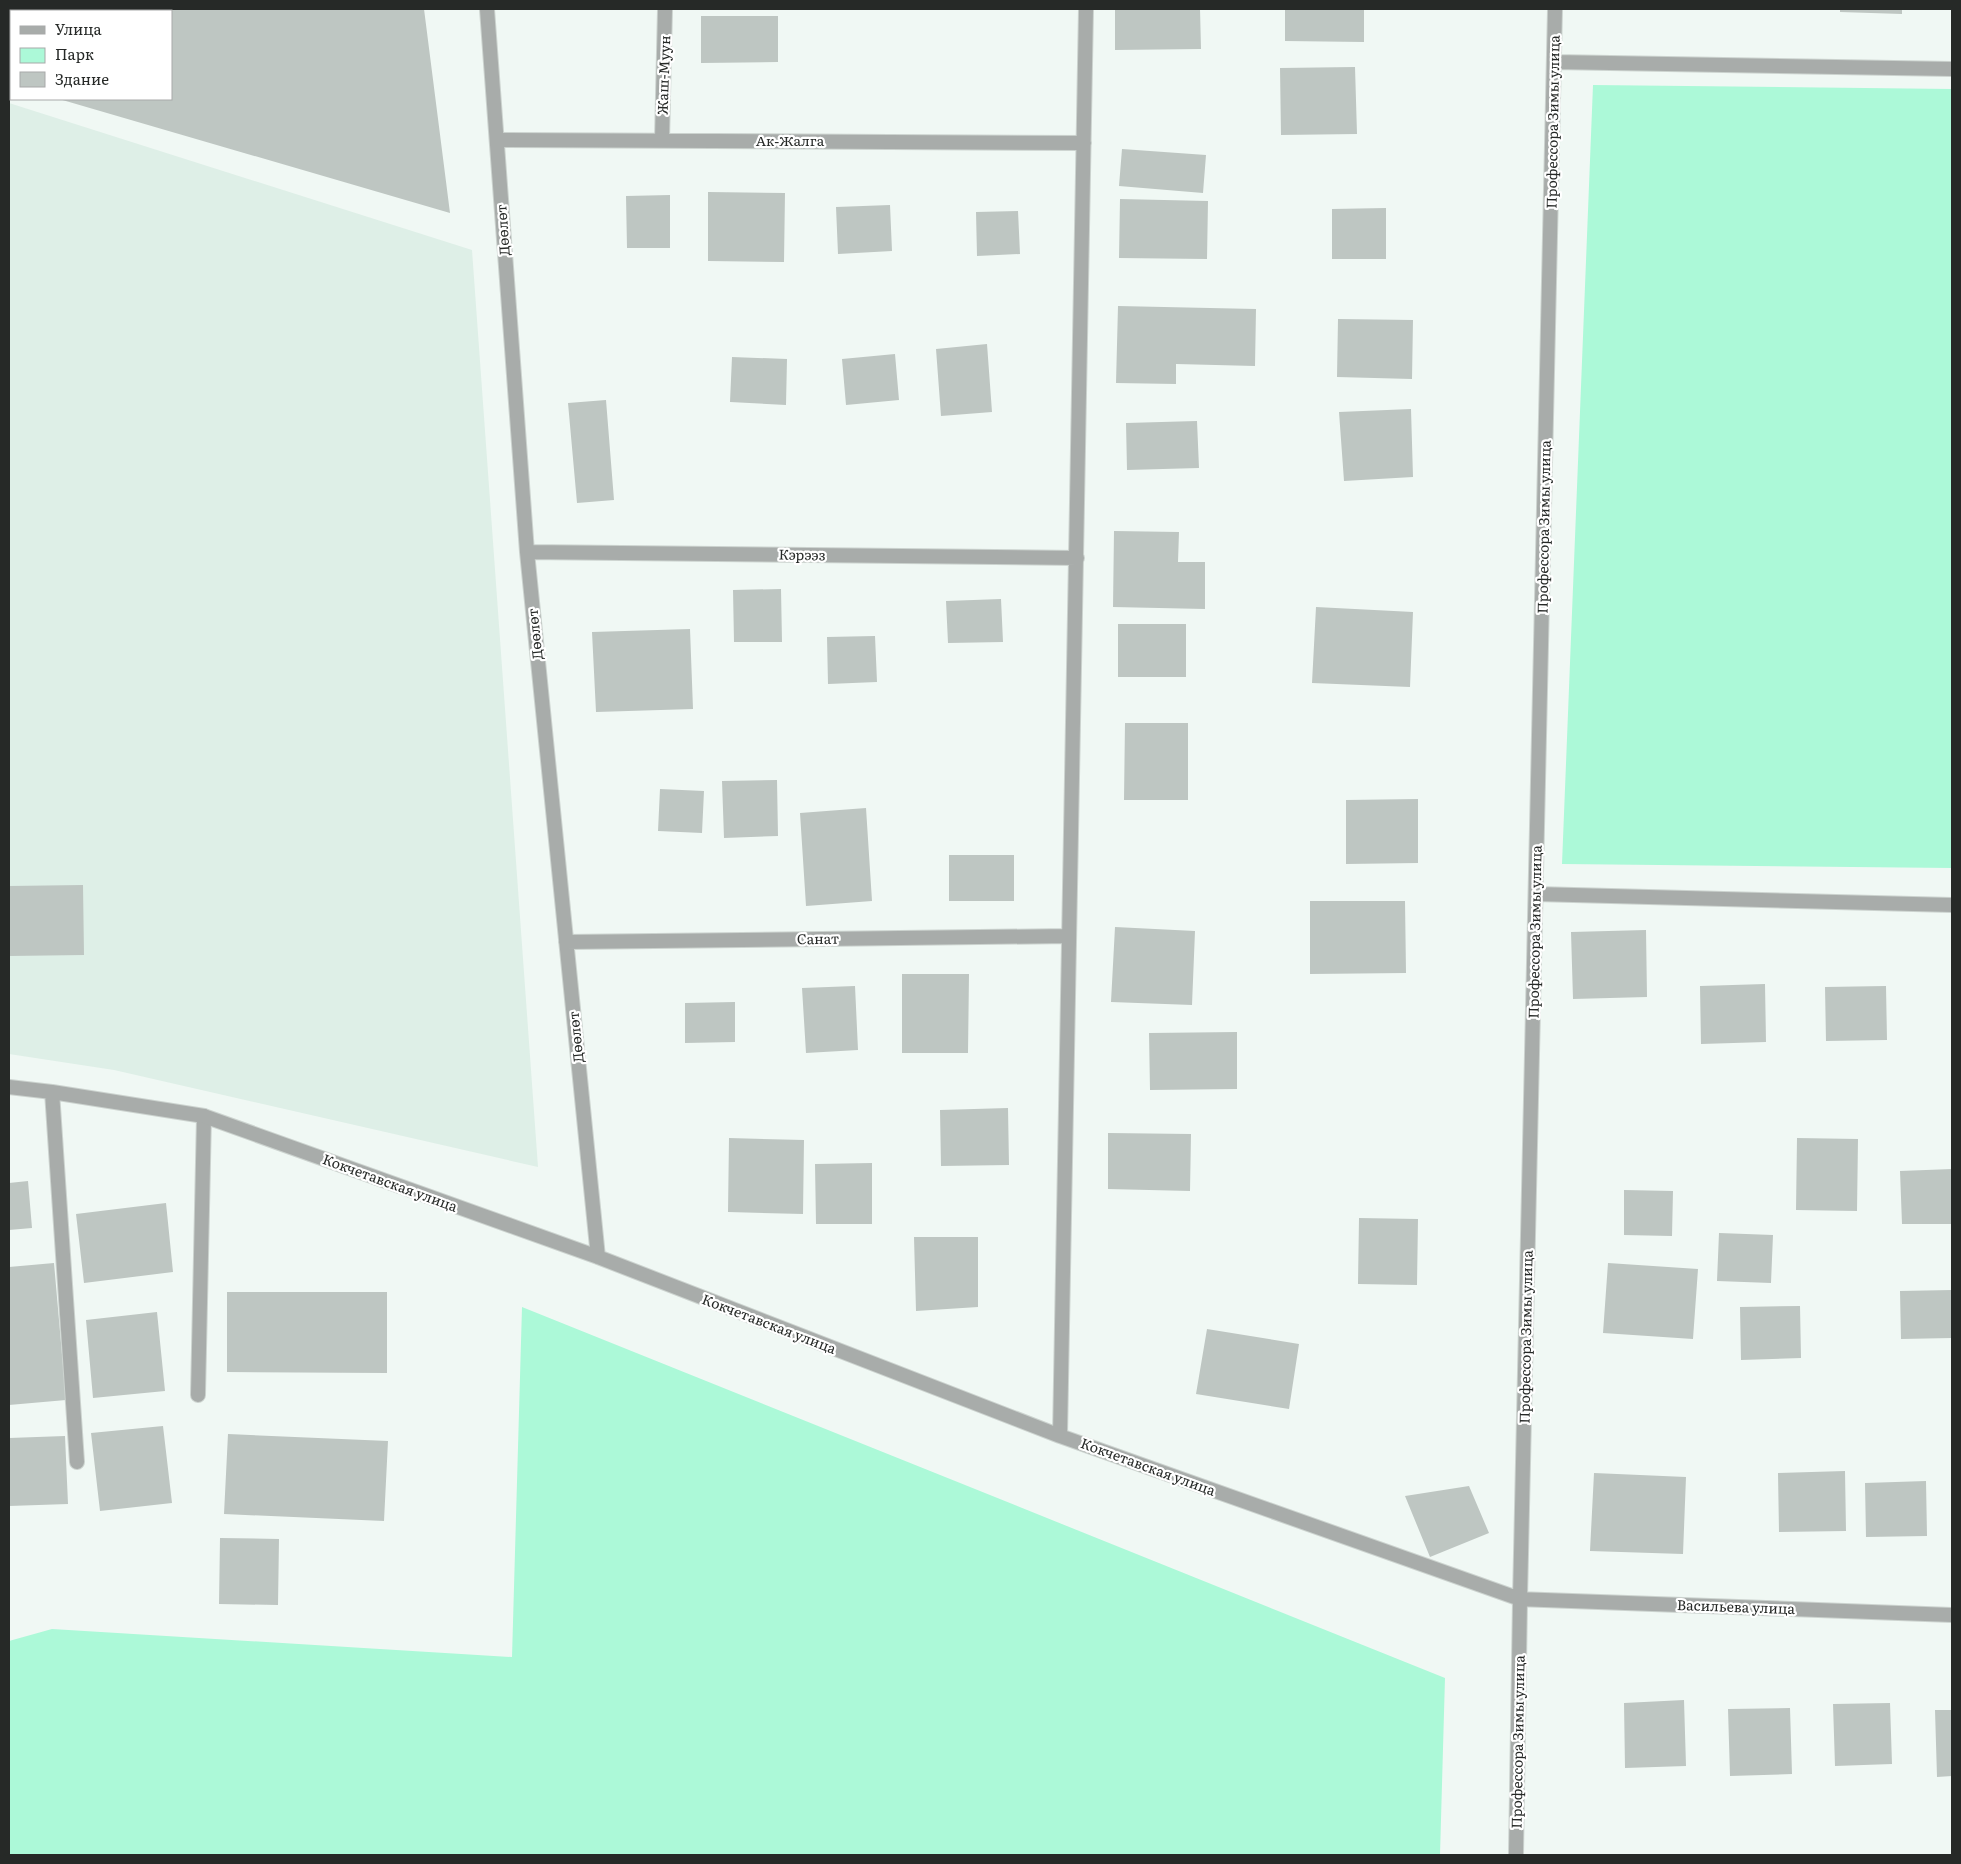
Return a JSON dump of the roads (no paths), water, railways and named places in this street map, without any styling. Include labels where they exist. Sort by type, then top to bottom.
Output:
[{"type":"street","name":"Дөөлөт","points":[[487,9],[527,552],[598,1257]]},
{"type":"street","name":"Жаш-Муун","points":[[662,140],[666,9]]},
{"type":"street","points":[[1060,1436],[1086,9]]},
{"type":"street","name":"Профессора Зимы улица","points":[[1516,1855],[1555,9]]},
{"type":"street","points":[[1554,62],[1952,69]]},
{"type":"street","name":"Ак-Жалга","points":[[497,140],[1084,142]]},
{"type":"street","name":"Кэрээз","points":[[527,552],[1077,558]]},
{"type":"street","points":[[1536,894],[1952,905]]},
{"type":"street","name":"Санат","points":[[566,942],[1069,936]]},
{"type":"street","name":"Кокчетавская улица","points":[[9,1087],[204,1116],[598,1257],[1060,1436],[1520,1600]]},
{"type":"street","points":[[52,1092],[77,1462]]},
{"type":"street","points":[[198,1395],[204,1116]]},
{"type":"street","name":"Васильева улица","points":[[1520,1600],[1952,1615]]}]
